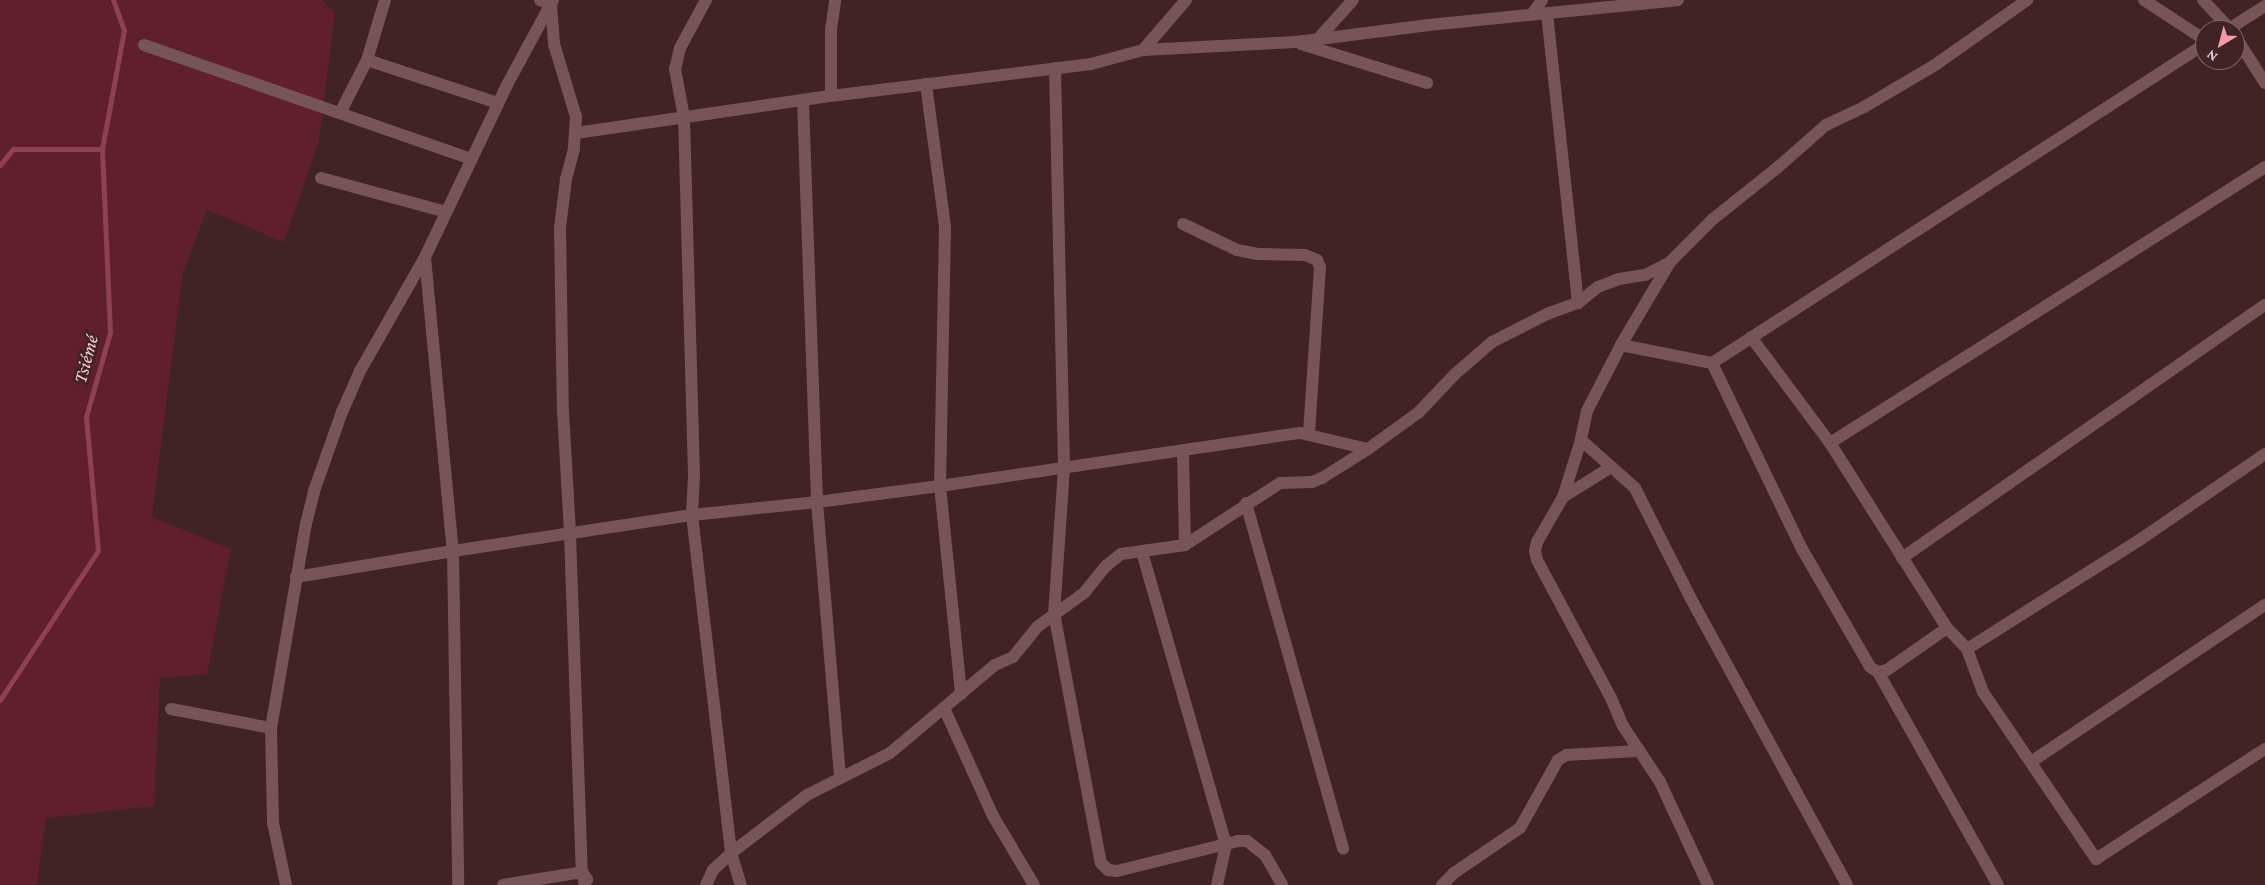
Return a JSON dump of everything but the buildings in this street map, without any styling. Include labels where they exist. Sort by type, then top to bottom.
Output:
[{"type":"street","points":[[340,113],[367,60],[385,0]]},
{"type":"street","points":[[706,0],[680,48],[675,70],[684,117],[694,476],[692,515],[731,853],[741,885]]},
{"type":"street","points":[[831,96],[831,30],[835,0]]},
{"type":"street","points":[[1143,50],[1186,0]]},
{"type":"street","points":[[1318,39],[1353,0]]},
{"type":"street","points":[[1532,14],[1542,0]]},
{"type":"street","points":[[576,132],[831,96],[1091,64],[1143,50],[1296,42],[1532,14],[1678,0]]},
{"type":"street","points":[[1708,885],[1660,782],[1638,751],[1537,560],[1535,551],[1537,542],[1563,497],[1581,440],[1587,412],[1621,345],[1670,262],[1713,218],[1778,168],[1826,125],[1864,107],[1936,66],[2027,0]]},
{"type":"street","points":[[2144,0],[2195,33]]},
{"type":"street","points":[[2203,0],[2221,20]]},
{"type":"street","points":[[286,885],[273,823],[271,728],[296,578],[314,491],[342,412],[360,371],[425,257],[548,1]]},
{"type":"street","points":[[548,1],[554,44],[576,117],[576,132],[566,179],[560,228],[563,411],[570,534],[582,872],[585,885]]},
{"type":"street","points":[[2245,21],[2265,6]]},
{"type":"street","points":[[1548,13],[1578,303]]},
{"type":"street","points":[[1296,42],[1427,83]]},
{"type":"street","points":[[144,45],[472,159]]},
{"type":"street","points":[[1621,345],[1712,363],[2195,50]]},
{"type":"street","points":[[2245,52],[2265,83]]},
{"type":"street","points":[[367,60],[498,103]]},
{"type":"street","points":[[1055,68],[1064,468],[1054,613],[1101,863],[1108,870],[1117,871],[1238,841],[1254,844],[1266,855],[1282,885]]},
{"type":"street","points":[[926,84],[945,227],[940,486],[961,694]]},
{"type":"street","points":[[803,101],[817,502],[840,778]]},
{"type":"street","points":[[1830,443],[2265,166]]},
{"type":"street","points":[[321,178],[446,212]]},
{"type":"street","points":[[1184,224],[1237,250],[1258,254],[1305,255],[1316,260],[1320,267],[1308,434]]},
{"type":"street","points":[[425,257],[453,551],[458,885]]},
{"type":"street","points":[[706,885],[713,870],[731,853],[807,795],[890,753],[995,665],[1013,657],[1037,626],[1084,593],[1106,566],[1121,554],[1185,545],[1246,503],[1280,483],[1312,482],[1322,478],[1368,449],[1418,412],[1455,374],[1492,342],[1547,314],[1578,303],[1598,287],[1619,278],[1645,275],[1670,262]]},
{"type":"street","points":[[1902,558],[2265,305]]},
{"type":"street","points":[[1751,336],[1830,443],[1947,628],[1967,649],[1983,692],[2096,859],[2265,749]]},
{"type":"street","points":[[1712,363],[1802,549],[1870,667],[1878,672],[1998,885]]},
{"type":"street","points":[[296,578],[453,551],[692,515],[817,502],[940,486],[1300,433],[1368,449]]},
{"type":"street","points":[[1581,440],[1635,488],[1656,526],[1690,597],[1848,885]]},
{"type":"street","points":[[1183,450],[1185,545]]},
{"type":"street","points":[[1967,649],[2138,540],[2265,454]]},
{"type":"street","points":[[1563,497],[1610,467]]},
{"type":"street","points":[[1246,503],[1343,849]]},
{"type":"street","points":[[1142,552],[1226,845],[1217,885]]},
{"type":"street","points":[[2031,762],[2265,605]]},
{"type":"street","points":[[1878,672],[1887,670],[1947,628]]},
{"type":"street","points":[[944,708],[993,816],[1034,885]]},
{"type":"street","points":[[171,709],[271,728]]},
{"type":"street","points":[[1442,885],[1454,873],[1520,828],[1558,760],[1566,755],[1638,751]]},
{"type":"street","points":[[503,885],[582,872]]},
{"type":"street","points":[[582,872],[591,885]]},
{"type":"shaded area","points":[[0,0],[322,0],[335,13],[319,141],[284,242],[207,210],[183,272],[152,517],[231,549],[207,674],[160,678],[154,806],[46,818],[37,885],[0,885]]},
{"type":"waterway","name":"Tsiémé","points":[[0,700],[98,551],[86,417],[110,332],[102,149],[124,30],[113,0]]},
{"type":"waterway","points":[[0,165],[13,149],[102,149]]}]
